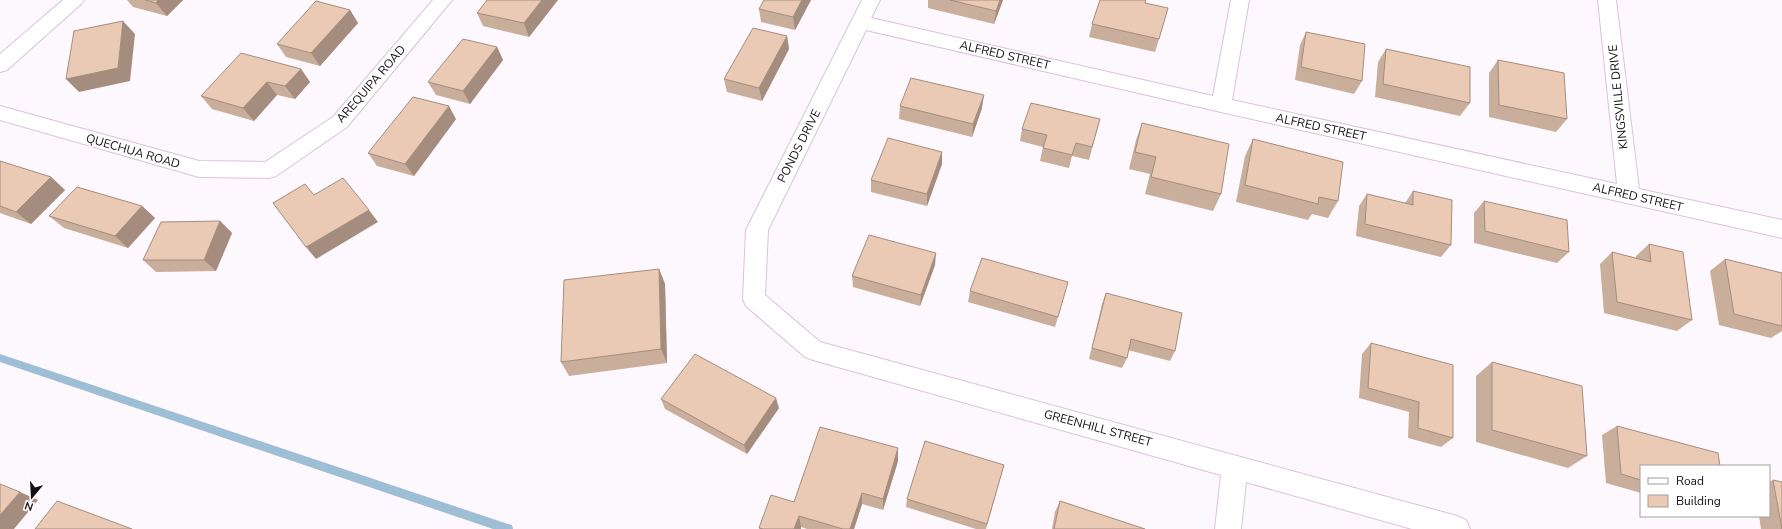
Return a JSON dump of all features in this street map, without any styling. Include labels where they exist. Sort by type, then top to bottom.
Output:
[{"type":"street","points":[[0,65],[75,0]]},
{"type":"street","name":"AREQUIPA ROAD","points":[[269,170],[340,122],[443,0]]},
{"type":"street","name":"PONDS DRIVE","points":[[754,299],[757,230],[871,0]]},
{"type":"street","points":[[1221,105],[1240,0]]},
{"type":"street","name":"KINGSVILLE DRIVE","points":[[1607,0],[1629,195]]},
{"type":"street","name":"ALFRED STREET","points":[[861,22],[1221,105],[1782,229]]},
{"type":"street","name":"QUECHUA ROAD","points":[[0,113],[199,169],[269,170]]},
{"type":"street","name":"GREENHILL STREET","points":[[754,299],[813,350],[1235,466],[1457,529]]},
{"type":"street","points":[[1228,529],[1235,466]]},
{"type":"building","points":[[145,0],[158,0],[156,3]]},
{"type":"building","points":[[487,0],[542,0],[524,23],[477,13]]},
{"type":"building","points":[[764,0],[802,0],[793,17],[759,9]]},
{"type":"building","points":[[950,0],[1000,0],[996,11]]},
{"type":"building","points":[[1100,0],[1146,0],[1145,3],[1168,8],[1159,39],[1092,24]]},
{"type":"building","points":[[316,1],[350,10],[311,53],[277,44]]},
{"type":"building","points":[[123,21],[118,68],[66,79],[74,31]]},
{"type":"building","points":[[753,28],[787,36],[759,88],[724,79]]},
{"type":"building","points":[[1306,32],[1365,44],[1362,81],[1301,67]]},
{"type":"building","points":[[463,39],[497,47],[463,91],[428,82]]},
{"type":"building","points":[[1386,49],[1470,67],[1470,103],[1383,84]]},
{"type":"building","points":[[241,53],[301,69],[285,86],[267,82],[243,108],[201,96]]},
{"type":"building","points":[[1498,60],[1564,73],[1567,119],[1499,105]]},
{"type":"building","points":[[911,78],[984,95],[973,124],[900,106]]},
{"type":"building","points":[[413,97],[449,106],[405,164],[368,153]]},
{"type":"building","points":[[1031,103],[1100,119],[1092,147],[1076,143],[1072,155],[1043,148],[1047,135],[1022,129]]},
{"type":"building","points":[[1142,123],[1229,144],[1221,194],[1151,177],[1156,157],[1135,152]]},
{"type":"building","points":[[888,138],[942,152],[927,194],[871,180]]},
{"type":"building","points":[[1253,139],[1343,162],[1338,201],[1319,197],[1318,204],[1245,185]]},
{"type":"building","points":[[0,161],[51,177],[16,212],[0,206]]},
{"type":"building","points":[[343,178],[369,210],[306,247],[273,203],[305,184],[314,195]]},
{"type":"building","points":[[77,187],[142,206],[115,236],[49,216]]},
{"type":"building","points":[[1413,191],[1452,200],[1451,245],[1365,224],[1367,194],[1413,205]]},
{"type":"building","points":[[1484,201],[1567,220],[1569,252],[1485,231]]},
{"type":"building","points":[[220,221],[204,260],[143,260],[161,222]]},
{"type":"building","points":[[869,235],[936,253],[921,295],[852,276]]},
{"type":"building","points":[[1649,244],[1683,252],[1692,320],[1617,302],[1612,252],[1651,262]]},
{"type":"building","points":[[982,258],[1068,282],[1058,317],[970,291]]},
{"type":"building","points":[[1725,259],[1782,273],[1782,326],[1734,314]]},
{"type":"building","points":[[659,269],[661,349],[561,362],[564,280]]},
{"type":"building","points":[[1106,293],[1182,313],[1175,351],[1131,339],[1127,358],[1092,348]]},
{"type":"building","points":[[1371,343],[1453,365],[1453,438],[1418,428],[1419,402],[1368,388]]},
{"type":"building","points":[[695,354],[776,398],[744,445],[661,399]]},
{"type":"building","points":[[1492,362],[1582,386],[1587,456],[1492,430]]},
{"type":"building","points":[[1617,426],[1718,453],[1720,465],[1640,465],[1640,480],[1621,474]]},
{"type":"building","points":[[820,427],[898,448],[883,499],[862,493],[850,529],[843,529],[799,516],[794,529],[759,528],[771,495],[794,502]]},
{"type":"building","points":[[925,441],[1004,465],[987,524],[907,499]]},
{"type":"building","points":[[1773,480],[1782,482],[1782,529]]},
{"type":"building","points":[[0,484],[20,492],[0,515]]},
{"type":"building","points":[[57,501],[132,529],[35,529]]},
{"type":"building","points":[[1060,501],[1145,529],[1054,529]]},
{"type":"waterway","points":[[0,358],[508,529]]}]
